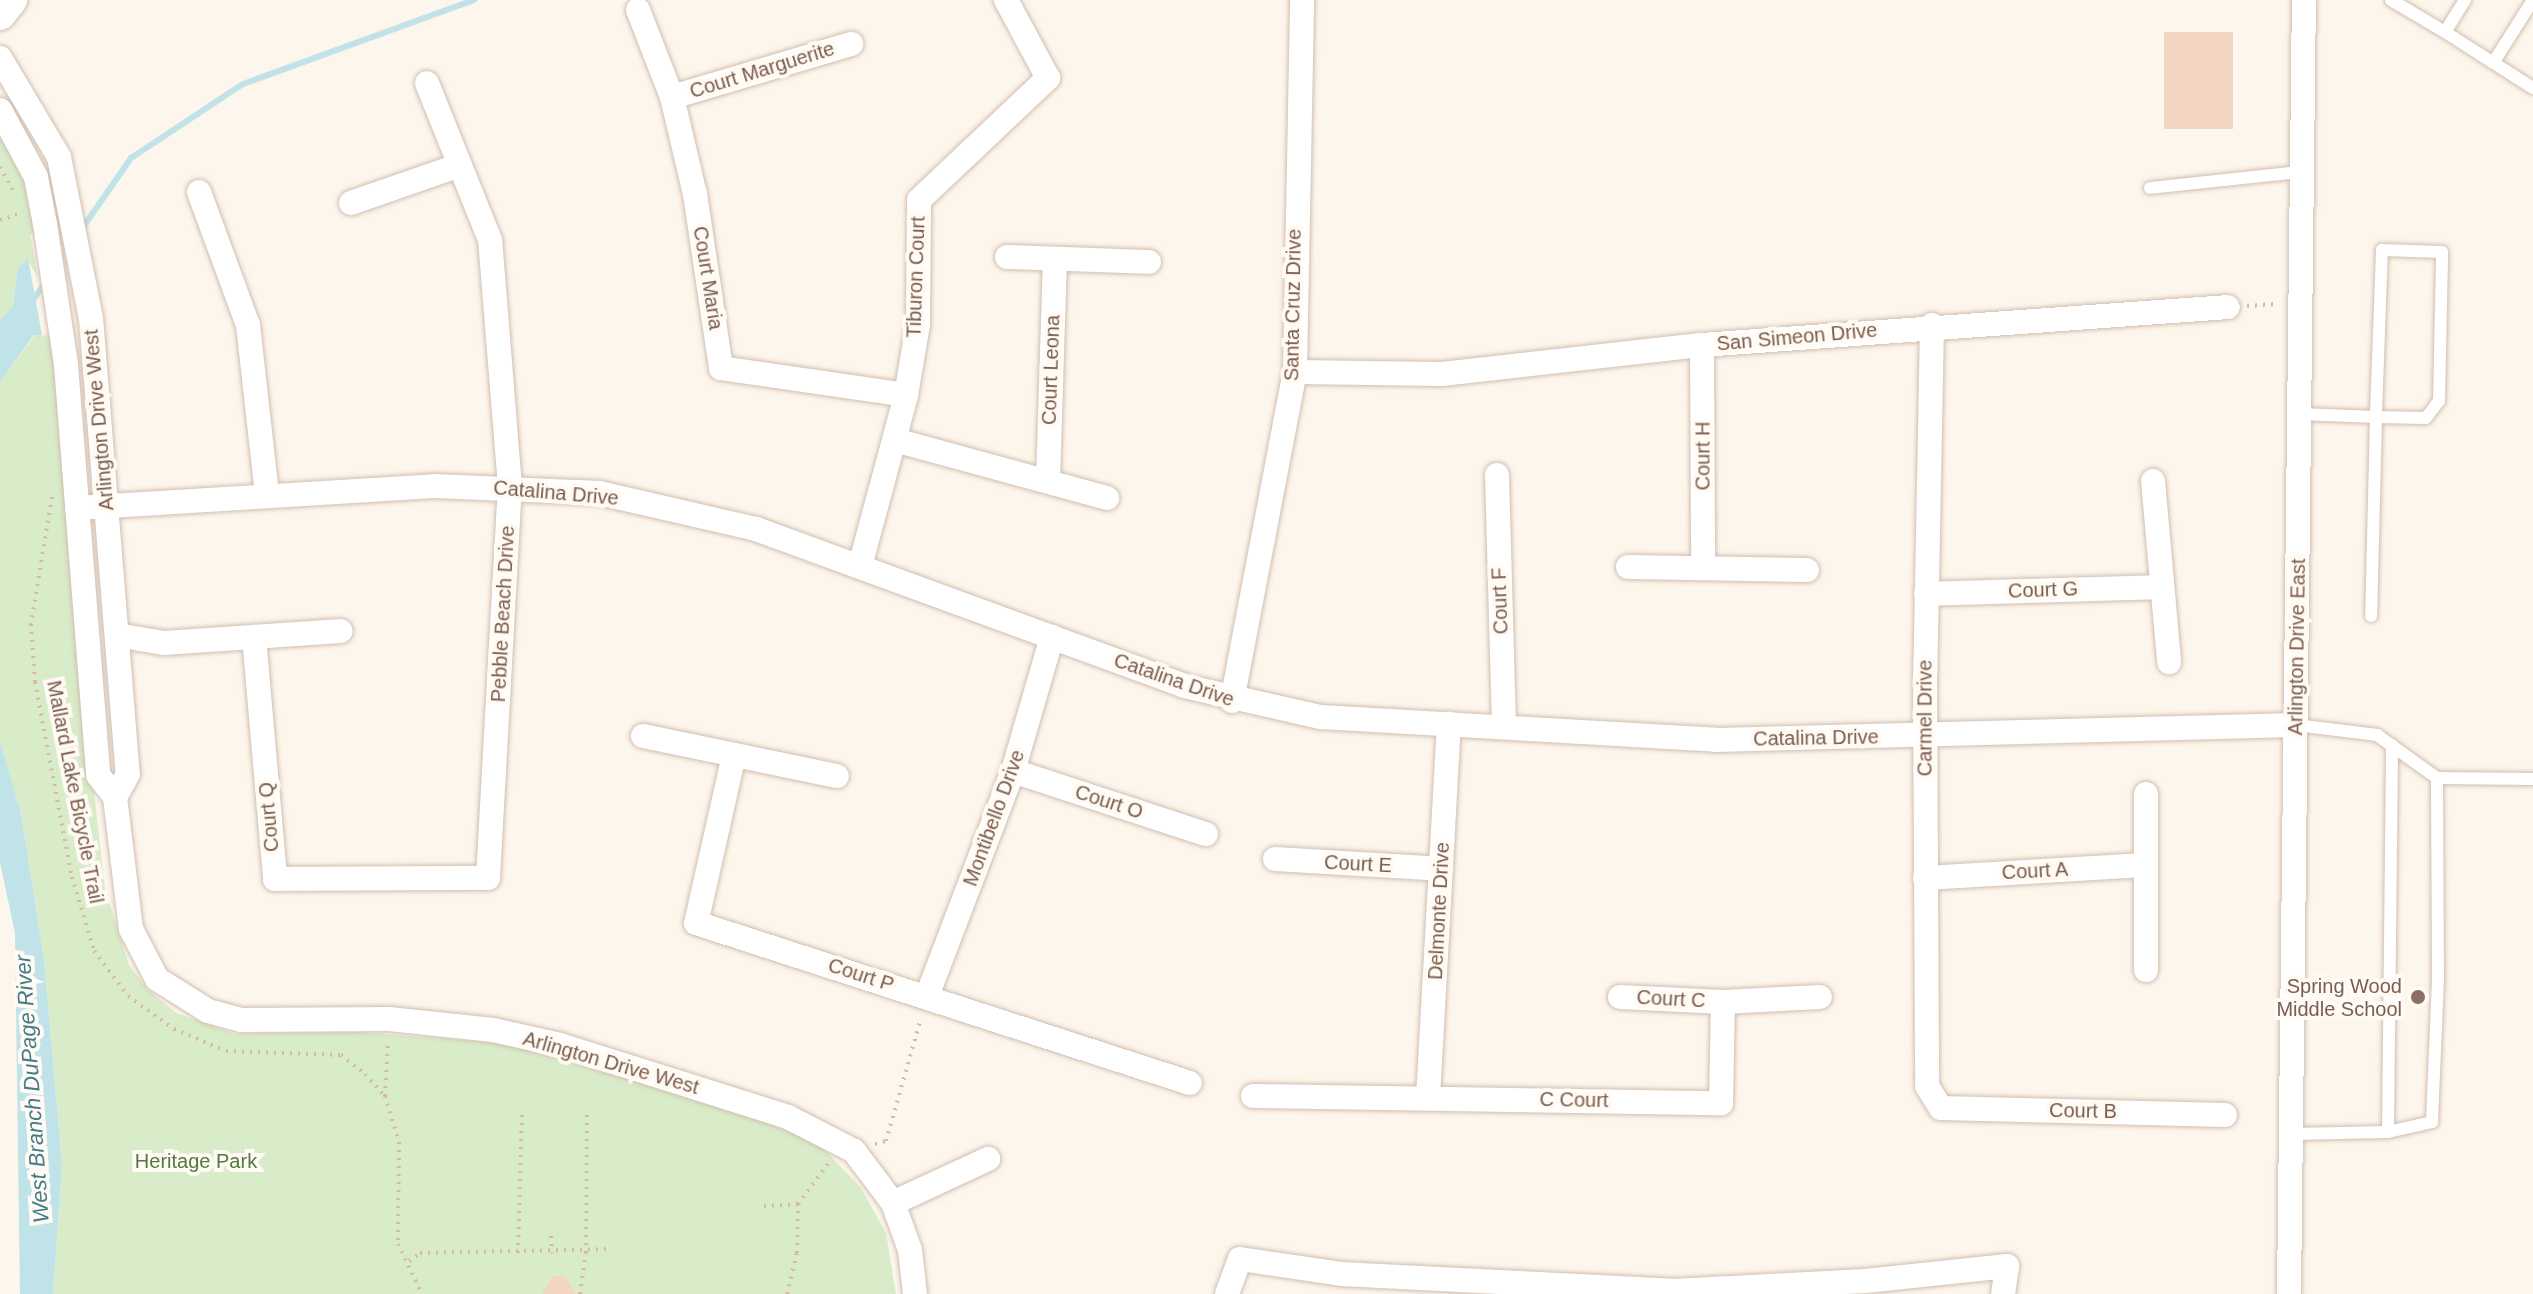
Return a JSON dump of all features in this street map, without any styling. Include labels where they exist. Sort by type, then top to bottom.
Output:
[{"type":"main road","points":[[0,14],[11,0]]},
{"type":"street","name":"Tiburon Court","points":[[860,566],[906,395],[918,325],[919,200],[1048,78],[1006,0]]},
{"type":"street","name":"Santa Cruz Drive","points":[[1232,701],[1295,372],[1302,0]]},
{"type":"street","name":"Arlington Drive East","points":[[2289,1294],[2304,0]]},
{"type":"street","name":"Court Maria","points":[[638,10],[672,97],[695,194],[721,368],[906,395]]},
{"type":"street","name":"Court Marguerite","points":[[672,97],[851,44]]},
{"type":"street","name":"Arlington Drive West","points":[[0,58],[53,139],[67,193],[85,291],[128,774],[115,797]]},
{"type":"street","name":"Pebble Beach Drive","points":[[427,83],[490,240],[510,487],[488,878]]},
{"type":"street","name":"Arlington Drive West","points":[[0,110],[36,177],[34,218],[61,320],[98,775],[115,797],[131,929],[157,979],[208,1011],[242,1020],[389,1019],[493,1030],[560,1045],[788,1117],[854,1151],[893,1203],[910,1250],[915,1294]]},
{"type":"street","points":[[351,203],[460,165]]},
{"type":"street","points":[[199,192],[248,325],[267,495]]},
{"type":"street","points":[[1007,257],[1149,262]]},
{"type":"street","name":"Court Leona","points":[[1048,481],[1055,259]]},
{"type":"street","name":"San Simeon Drive","points":[[1295,372],[1442,374],[1702,345],[1932,325],[2228,307]]},
{"type":"street","name":"Carmel Drive","points":[[1932,325],[1924,737],[1927,1086],[1941,1108]]},
{"type":"street","name":"Court H","points":[[1702,345],[1703,567]]},
{"type":"street","points":[[895,440],[1107,498]]},
{"type":"street","name":"Court F","points":[[1497,475],[1504,727]]},
{"type":"street","points":[[2153,481],[2169,662]]},
{"type":"street","name":"Catalina Drive","points":[[77,508],[267,495],[510,487],[599,493],[678,508],[860,566],[1232,701],[1321,717],[1716,740],[2296,725]]},
{"type":"street","points":[[1628,567],[1807,570]]},
{"type":"street","name":"Court G","points":[[1926,594],[2161,587]]},
{"type":"street","points":[[117,635],[164,643],[341,631]]},
{"type":"street","name":"Court Q","points":[[254,637],[275,879],[488,878]]},
{"type":"street","name":"Montibello Drive","points":[[927,996],[1013,771],[1052,637]]},
{"type":"street","name":"Delmonte Drive","points":[[1428,1098],[1449,724]]},
{"type":"street","points":[[643,736],[837,776]]},
{"type":"street","name":"Court P","points":[[734,755],[696,923],[1190,1083]]},
{"type":"street","name":"Court O","points":[[1013,771],[1206,834]]},
{"type":"street","points":[[2146,794],[2146,970]]},
{"type":"street","name":"Court E","points":[[1275,859],[1441,869]]},
{"type":"street","name":"Court A","points":[[1925,878],[2145,865]]},
{"type":"street","name":"Court C","points":[[1620,997],[1723,1002],[1820,997]]},
{"type":"street","name":"Court C","points":[[1721,1103],[1723,1002]]},
{"type":"street","name":"C Court","points":[[1253,1096],[1721,1103]]},
{"type":"street","name":"Court B","points":[[1941,1108],[2225,1115]]},
{"type":"street","points":[[893,1203],[988,1159]]},
{"type":"street","points":[[1227,1294],[1240,1259],[1341,1274],[1673,1291],[1865,1281],[2007,1266],[2003,1294]]},
{"type":"lane","points":[[2391,0],[2533,88]]},
{"type":"lane","points":[[2445,32],[2465,0]]},
{"type":"lane","points":[[2493,63],[2533,0]]},
{"type":"lane","points":[[2150,188],[2300,172]]},
{"type":"lane","points":[[2300,414],[2376,417],[2426,418],[2439,401],[2442,252],[2382,250],[2376,417],[2371,616]]},
{"type":"lane","points":[[2296,725],[2377,735],[2437,778],[2533,779]]},
{"type":"lane","points":[[2388,1132],[2392,745]]},
{"type":"lane","points":[[2291,1134],[2388,1132],[2432,1122],[2438,979],[2437,778]]},
{"type":"path","points":[[0,220],[34,218]]},
{"type":"path","points":[[2228,307],[2301,302]]},
{"type":"path","name":"Mallard Lake Bicycle Trail","points":[[54,482],[31,624],[35,682],[72,877],[94,951],[128,996],[174,1029],[226,1051],[341,1055],[385,1096]]},
{"type":"path","points":[[787,1294],[797,1253],[798,1204],[830,1160],[886,1141],[927,996]]},
{"type":"path","points":[[389,1019],[385,1096],[399,1142],[398,1244],[409,1261],[422,1294]]},
{"type":"path","points":[[518,1253],[522,1111]]},
{"type":"path","points":[[580,1294],[586,1253],[587,1112]]},
{"type":"path","points":[[764,1206],[798,1204]]},
{"type":"path","points":[[551,1236],[552,1253]]},
{"type":"path","points":[[409,1261],[420,1253],[586,1253],[612,1249]]},
{"type":"green space","points":[[0,130],[24,175],[38,232],[30,234],[38,278],[27,259],[18,268],[13,306],[0,320]]},
{"type":"green space","name":"Heritage Park","points":[[35,335],[58,336],[76,633],[105,889],[129,965],[147,989],[176,1013],[235,1034],[357,1032],[502,1043],[611,1069],[754,1118],[820,1145],[861,1188],[886,1233],[896,1294],[53,1294],[62,1164],[44,960],[21,813],[0,741],[0,382]]},
{"type":"water","points":[[28,258],[42,335],[34,335],[0,382],[0,320],[13,306],[18,268]]},
{"type":"water","points":[[0,741],[21,813],[44,960],[62,1164],[53,1294],[20,1294],[15,933],[0,863]]},
{"type":"building","points":[[2164,32],[2233,32],[2233,129],[2164,129]]},
{"type":"building","points":[[553,1276],[565,1276],[575,1294],[542,1294]]},
{"type":"waterway","name":"West Branch DuPage River","points":[[81,230],[131,158],[243,84],[474,0]]},
{"type":"waterway","name":"West Branch DuPage River","points":[[31,303],[45,283]]},
{"type":"place","name":"Spring Wood Middle School","points":[[2418,997]]}]
